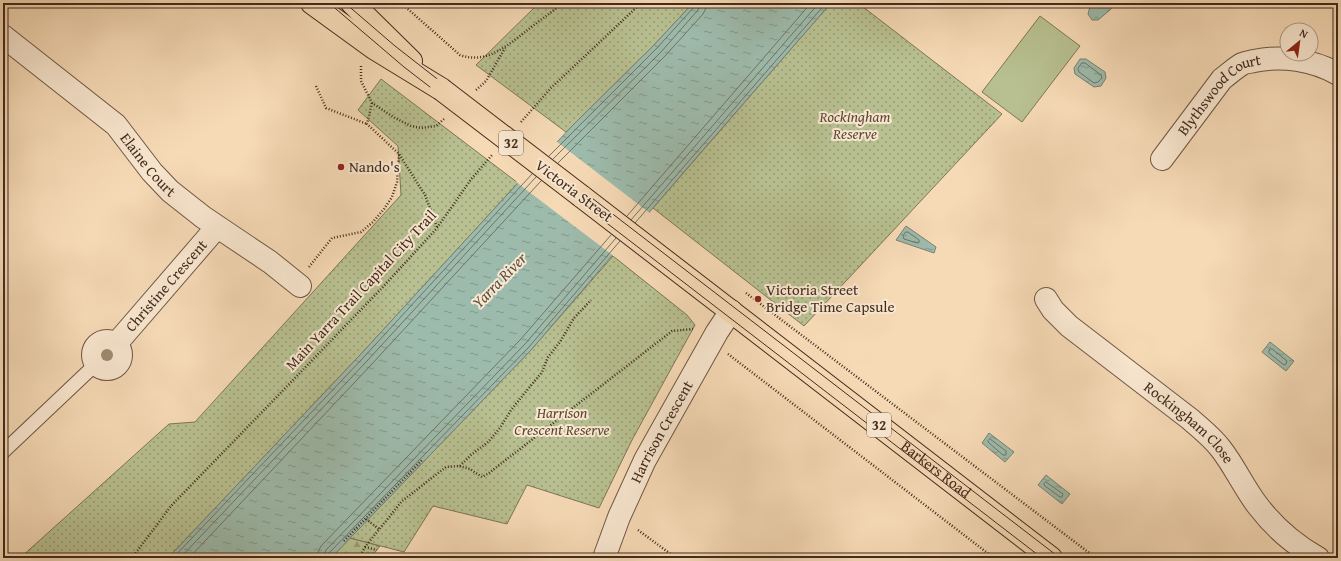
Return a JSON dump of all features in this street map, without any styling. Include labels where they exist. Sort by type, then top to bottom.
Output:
[{"type":"main road","name":"Victoria Street","points":[[312,3],[374,48],[441,89]]},
{"type":"main road","name":"Victoria Street","points":[[352,3],[441,89],[707,293]]},
{"type":"main road","name":"Barkers Road","points":[[707,293],[1051,558]]},
{"type":"street","name":"Elaine Court","points":[[3,36],[110,119],[122,131],[150,169],[164,185],[217,227],[270,262],[298,284]]},
{"type":"street","name":"Blythswood Court","points":[[1162,159],[1222,80],[1243,63],[1276,58],[1298,60],[1318,65],[1338,74]]},
{"type":"street","name":"Christine Crescent","points":[[96,364],[92,353],[96,346],[103,341],[116,344],[217,227]]},
{"type":"street","name":"Rockingham Close","points":[[1046,299],[1053,310],[1069,326],[1203,430],[1220,447],[1266,516],[1303,549],[1318,558]]},
{"type":"street","name":"Harrison Crescent","points":[[604,558],[619,517],[645,460],[717,332],[731,311]]},
{"type":"lane","points":[[3,452],[96,364]]},
{"type":"path","points":[[401,3],[460,54],[471,58],[483,57],[505,48],[563,3]]},
{"type":"path","points":[[519,124],[551,88],[641,3]]},
{"type":"path","points":[[486,81],[505,48]]},
{"type":"path","points":[[360,62],[361,81],[372,103],[395,118],[411,126],[421,128],[433,126],[439,123]]},
{"type":"path","points":[[316,86],[326,108],[367,124],[399,154],[425,195],[437,228]]},
{"type":"path","points":[[367,124],[372,103]]},
{"type":"path","points":[[298,284],[332,238],[361,232],[373,222],[384,209],[392,197],[396,182],[399,154]]},
{"type":"path","name":"Main Yarra Trail Capital City Trail","points":[[132,558],[171,506],[437,228],[472,178],[493,154]]},
{"type":"path","points":[[731,311],[745,292],[1096,558]]},
{"type":"path","points":[[460,466],[488,442],[500,428],[511,410],[542,372],[548,357],[560,342],[574,318],[591,300]]},
{"type":"path","points":[[359,558],[364,547],[402,501],[446,467],[460,466],[470,469],[482,477],[672,331],[694,329]]},
{"type":"path","points":[[728,354],[994,558]]},
{"type":"path","points":[[344,541],[422,460]]},
{"type":"path","points":[[366,518],[379,529]]},
{"type":"path","points":[[635,527],[676,558]]},
{"type":"path","points":[[364,547],[377,550]]},
{"type":"green space","points":[[539,3],[693,3],[654,45],[566,132],[476,65]]},
{"type":"green space","name":"Rockingham Reserve","points":[[831,3],[858,3],[1002,114],[804,326],[653,208]]},
{"type":"green space","points":[[1040,16],[1080,46],[1022,122],[982,92]]},
{"type":"green space","points":[[381,79],[518,183],[360,355],[168,558],[20,558],[169,424],[195,422],[401,195],[398,146],[358,110]]},
{"type":"green space","name":"Harrison Crescent Reserve","points":[[613,256],[687,315],[695,325],[632,440],[599,508],[527,485],[507,524],[433,506],[404,552],[350,538],[531,350]]},
{"type":"green space","points":[[350,538],[380,546],[370,558],[331,558]]},
{"type":"water","name":"Yarra River","points":[[693,3],[831,3],[531,350],[331,558],[168,558],[360,355],[518,183],[575,123],[654,45]]},
{"type":"water","points":[[1091,3],[1115,3],[1110,10],[1098,20],[1092,20],[1088,14]]},
{"type":"water","points":[[1080,59],[1086,59],[1105,72],[1106,78],[1101,86],[1094,87],[1075,74],[1074,68]]},
{"type":"water","points":[[906,226],[936,247],[934,253],[896,240]]},
{"type":"water","points":[[1270,342],[1294,361],[1286,371],[1262,352]]},
{"type":"water","points":[[989,433],[1014,452],[1005,462],[982,443]]},
{"type":"water","points":[[1046,475],[1070,494],[1062,504],[1038,485]]},
{"type":"pier","points":[[556,141],[651,214],[615,257],[516,182]]},
{"type":"tram line","points":[[329,3],[404,67],[1042,558]]},
{"type":"tram line","points":[[345,3],[395,46],[445,85],[1060,558]]},
{"type":"place","name":"Nando's","points":[[341,167]]},
{"type":"place","name":"Victoria Street Bridge Time Capsule","points":[[758,299]]}]
